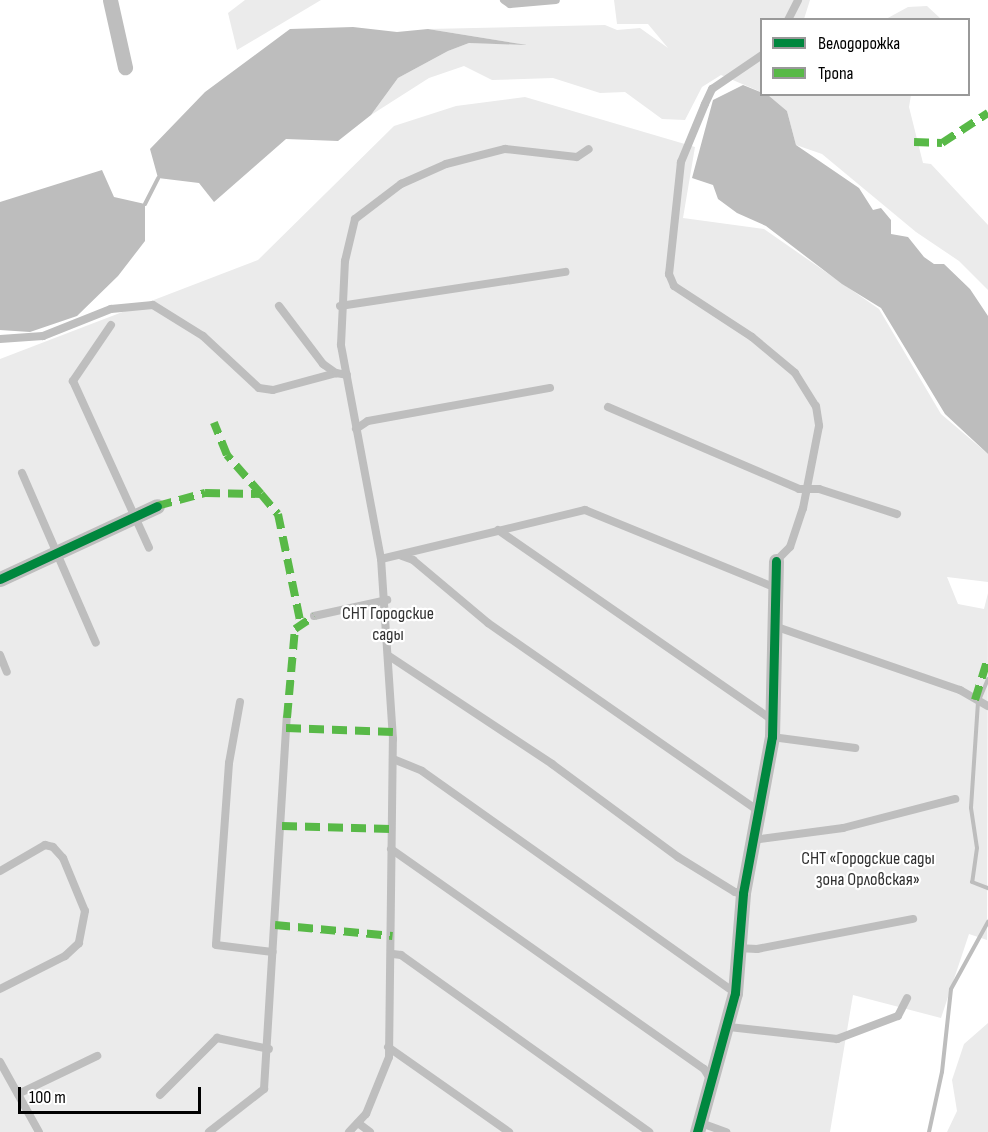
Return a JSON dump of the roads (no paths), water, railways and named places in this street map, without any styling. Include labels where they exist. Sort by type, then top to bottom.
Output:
[{"type":"street","points":[[110,0],[125,67]]},
{"type":"street","points":[[0,579],[157,506]]},
{"type":"street","points":[[699,1127],[729,1027],[735,993],[743,892],[771,737],[777,627],[777,561]]},
{"type":"lane","points":[[504,0],[510,4],[556,0]]},
{"type":"lane","points":[[789,18],[798,0]]},
{"type":"lane","points":[[760,56],[712,89],[705,104],[681,162],[669,274],[674,286],[752,337],[810,390],[819,426],[806,488],[790,547],[777,561]]},
{"type":"lane","points":[[349,1132],[358,1123],[380,1086],[388,1047],[393,954],[391,849],[393,759],[387,600],[346,375],[340,306],[355,219],[401,184],[446,164],[505,149],[576,157],[589,149]]},
{"type":"lane","points":[[340,306],[565,272]]},
{"type":"lane","points":[[0,339],[43,336],[111,309],[153,304],[204,336],[259,388],[273,390],[336,373]]},
{"type":"lane","points":[[279,306],[323,363],[336,373],[346,375]]},
{"type":"lane","points":[[111,325],[73,381],[149,548]]},
{"type":"lane","points":[[356,429],[368,421],[550,388]]},
{"type":"lane","points":[[608,406],[799,489],[806,488],[897,514]]},
{"type":"lane","points":[[22,473],[61,552],[96,643]]},
{"type":"lane","points":[[381,560],[552,515],[585,510],[604,514],[777,589]]},
{"type":"lane","points":[[498,530],[772,720]]},
{"type":"lane","points":[[401,555],[413,560],[488,622],[758,811]]},
{"type":"lane","points":[[314,616],[387,600]]},
{"type":"lane","points":[[777,627],[960,690],[988,706]]},
{"type":"lane","points":[[0,655],[7,672]]},
{"type":"lane","points":[[389,656],[533,751],[678,857],[735,892],[743,892]]},
{"type":"lane","points":[[240,702],[229,763],[216,945],[273,952]]},
{"type":"lane","points":[[209,1132],[257,1098],[264,1089],[269,1049],[287,718]]},
{"type":"lane","points":[[771,737],[855,748]]},
{"type":"lane","points":[[393,759],[422,771],[735,993]]},
{"type":"lane","points":[[753,840],[843,828],[955,799]]},
{"type":"lane","points":[[0,871],[45,845],[53,848],[63,858],[85,912],[79,943],[65,956],[0,989]]},
{"type":"lane","points":[[391,849],[704,1070],[712,1081]]},
{"type":"lane","points":[[737,948],[757,949],[913,919]]},
{"type":"lane","points":[[393,954],[409,960],[649,1132]]},
{"type":"lane","points":[[729,1027],[837,1039],[898,1016],[907,998]]},
{"type":"lane","points":[[160,1095],[217,1038],[245,1047],[269,1049]]},
{"type":"lane","points":[[388,1047],[509,1132]]},
{"type":"lane","points":[[18,1094],[97,1056]]},
{"type":"lane","points":[[0,1062],[39,1132]]},
{"type":"lane","points":[[358,1123],[370,1132]]},
{"type":"lane","points":[[699,1127],[726,1132]]},
{"type":"waterway","points":[[145,204],[158,178]]},
{"type":"waterway","points":[[988,679],[978,702],[971,808],[977,848],[972,882],[988,888]]},
{"type":"waterway","points":[[929,1132],[942,1072],[951,989],[988,922]]},
{"type":"park label","name":"СНТ Городские сады","points":[[388,625]]},
{"type":"park label","name":"СНТ «Городские сады зона Орловская»","points":[[868,870]]}]
